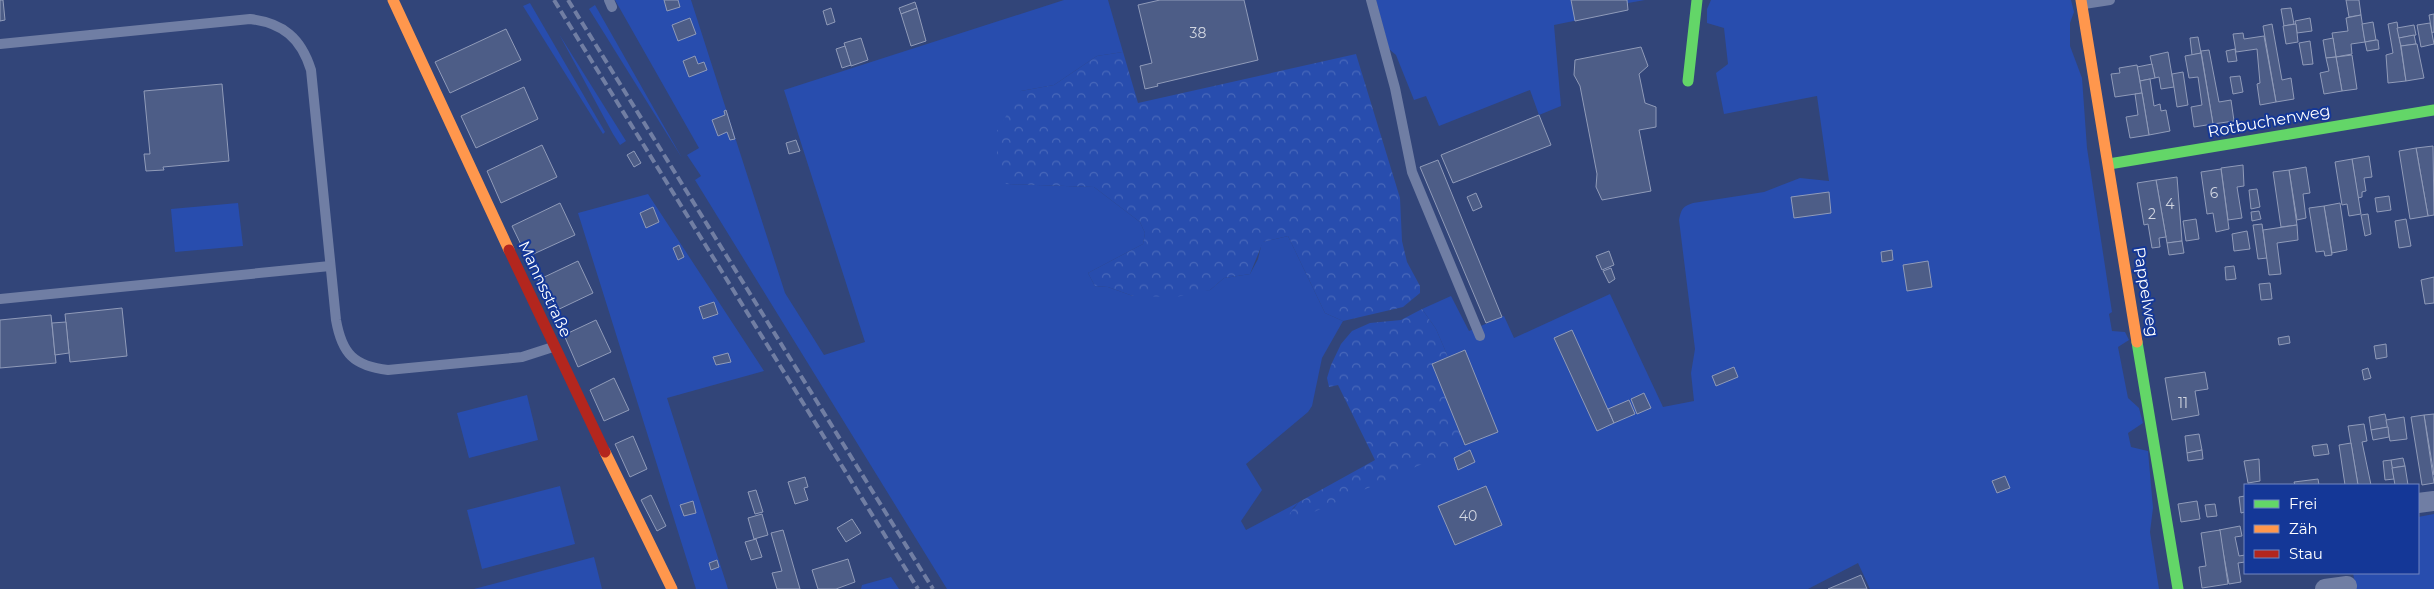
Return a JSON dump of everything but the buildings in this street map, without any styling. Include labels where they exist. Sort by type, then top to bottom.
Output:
[{"type":"street","name":"Mannsstraße","points":[[394,0],[554,347],[672,589]]},
{"type":"street","points":[[1688,82],[1697,0]]},
{"type":"street","name":"Pappelweg","points":[[2081,2],[2178,589]]},
{"type":"street","name":"Rotbuchenweg","points":[[2109,164],[2434,110]]},
{"type":"street","points":[[2419,504],[2434,501]]},
{"type":"street","points":[[2325,589],[2346,582]]},
{"type":"lane","points":[[1371,0],[1395,88],[1412,172],[1480,336]]},
{"type":"lane","points":[[2081,2],[2110,0]]},
{"type":"lane","points":[[0,44],[250,19],[269,21],[283,28],[304,51],[311,70],[339,340],[348,354],[370,368],[388,370],[522,357],[554,347]]},
{"type":"lane","points":[[0,299],[330,266]]},
{"type":"green space","points":[[615,0],[691,0],[785,293],[824,355],[865,342],[784,90],[1064,0],[1108,0],[1123,52],[1097,56],[1054,85],[1021,91],[1007,184],[1094,187],[1140,222],[1145,233],[1143,244],[1088,273],[1095,286],[1108,287],[1133,296],[1210,290],[1224,278],[1250,274],[1258,259],[1262,242],[1288,236],[1325,313],[1343,321],[1322,358],[1312,406],[1308,412],[1246,464],[1262,490],[1241,521],[1246,530],[1299,502],[1292,509],[1465,445],[1432,364],[1448,357],[1436,329],[1422,309],[1451,296],[1469,331],[1504,316],[1514,338],[1610,294],[1663,407],[1694,401],[1691,373],[1695,349],[1679,220],[1682,211],[1687,205],[1693,203],[1764,192],[1800,178],[1829,181],[1817,96],[1724,114],[1716,73],[1728,64],[1724,28],[1707,23],[1707,9],[1711,0],[2071,0],[2074,12],[2070,23],[2070,46],[2082,78],[2087,148],[2112,312],[2109,314],[2112,331],[2125,332],[2129,340],[2118,347],[2128,398],[2139,408],[2143,423],[2128,433],[2131,447],[2148,451],[2153,508],[2150,532],[2159,589],[1870,589],[1858,563],[1808,589],[947,589],[695,180],[701,176],[687,155],[699,148]]},
{"type":"green space","points":[[1376,0],[1645,0],[1628,3],[1628,10],[1554,25],[1561,106],[1539,115],[1530,90],[1439,126],[1426,96],[1414,100],[1396,55],[1389,49]]},
{"type":"green space","points":[[530,3],[605,132],[603,134],[523,6]]},
{"type":"green space","points":[[595,5],[682,158],[589,9]]},
{"type":"green space","points":[[559,34],[626,141],[620,145],[613,134]]},
{"type":"green space","points":[[1123,52],[1138,103],[1356,54],[1400,198],[1402,241],[1407,262],[1420,286],[1420,293],[1403,307],[1343,321],[1325,313],[1288,236],[1263,242],[1250,274],[1224,278],[1210,290],[1176,297],[1133,296],[1108,287],[1095,286],[1088,273],[1143,244],[1145,233],[1140,222],[1094,187],[1006,184],[997,164],[997,131],[1021,91],[1054,85],[1097,56]]},
{"type":"green space","points":[[648,194],[764,371],[667,398],[728,589],[696,589],[578,213]]},
{"type":"green space","points":[[238,203],[243,246],[175,252],[171,209]]},
{"type":"green space","points":[[1422,309],[1436,329],[1448,357],[1432,364],[1465,445],[1289,523],[1287,517],[1299,502],[1375,460],[1338,385],[1329,387],[1327,378],[1341,344],[1352,331],[1370,323],[1401,320]]},
{"type":"green space","points":[[527,395],[538,440],[469,458],[457,413]]},
{"type":"green space","points":[[560,486],[575,544],[482,569],[467,510]]},
{"type":"green space","points":[[2434,514],[2434,589],[2356,589],[2353,574],[2419,574],[2419,517]]},
{"type":"green space","points":[[594,557],[602,589],[474,589]]},
{"type":"green space","points":[[891,577],[899,589],[861,589],[862,585]]},
{"type":"railway","points":[[554,0],[918,589]]},
{"type":"railway","points":[[568,0],[933,589]]},
{"type":"traffic: fast","points":[[1688,81],[1697,0]]},
{"type":"traffic: fast","points":[[2109,164],[2434,110]]},
{"type":"traffic: fast","points":[[2137,342],[2178,589]]},
{"type":"traffic: slow","points":[[393,0],[509,250]]},
{"type":"traffic: slow","points":[[2081,0],[2137,342]]},
{"type":"traffic: slow","points":[[605,452],[672,589]]},
{"type":"traffic: jam","points":[[509,250],[605,452]]}]
